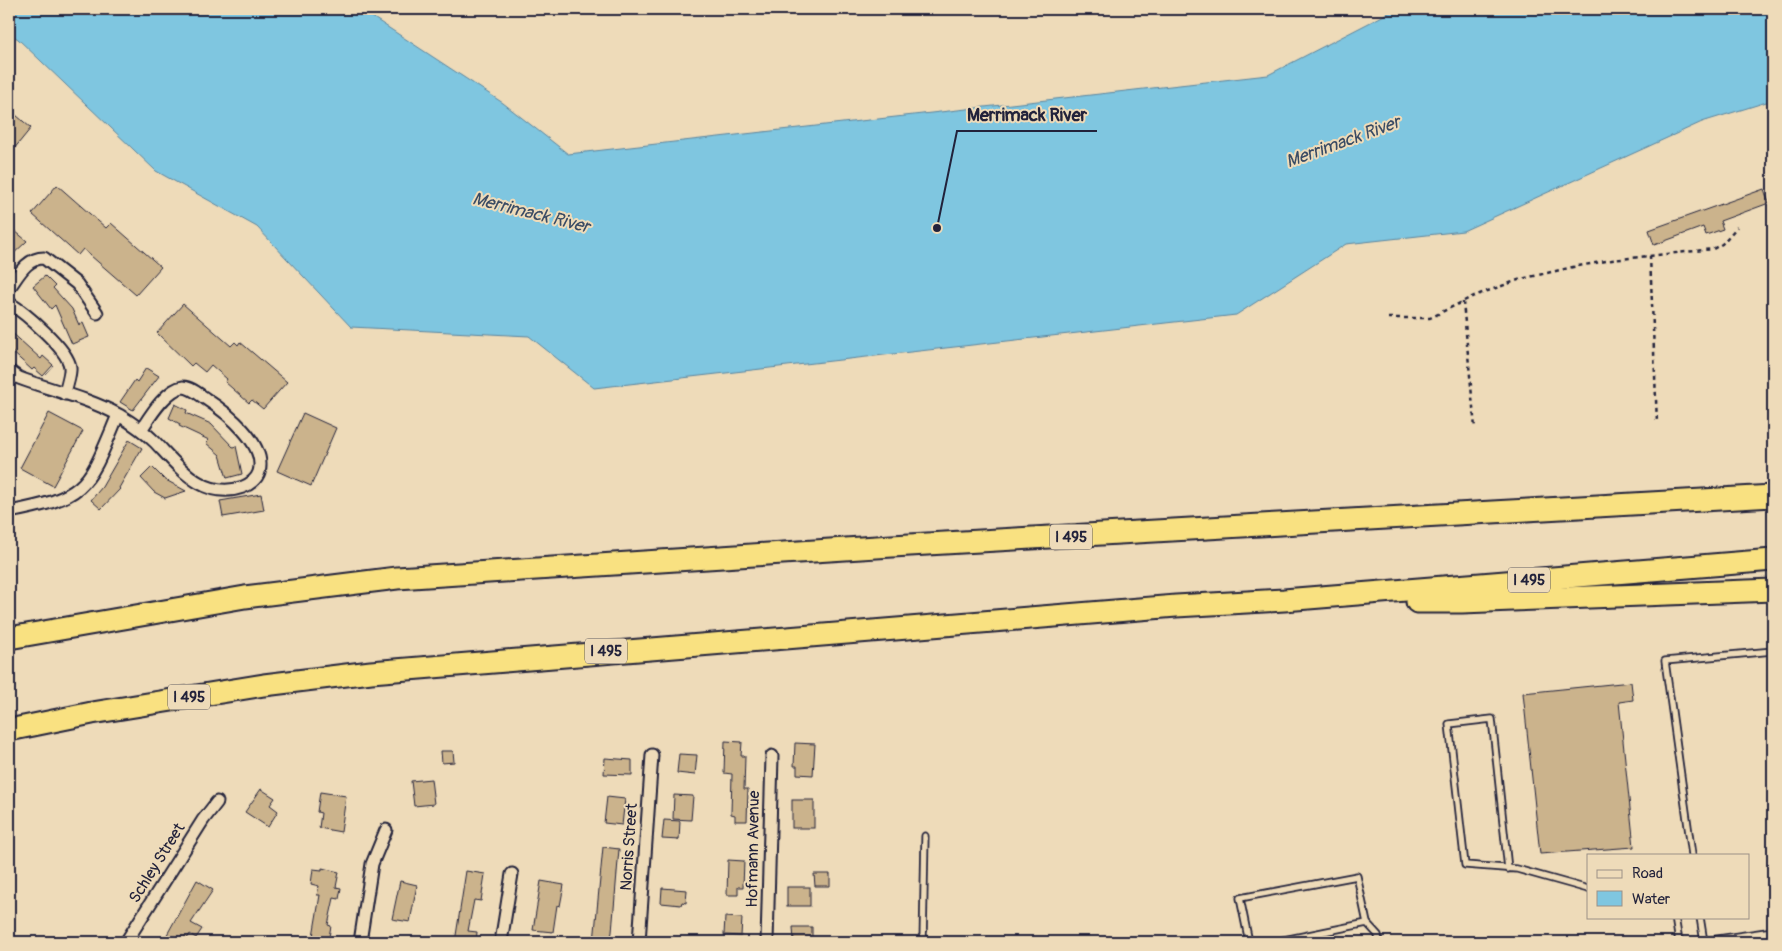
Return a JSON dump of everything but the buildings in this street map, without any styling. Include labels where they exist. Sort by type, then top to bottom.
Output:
[{"type":"highway","name":"I 495","points":[[9,638],[245,597],[397,578],[892,546],[1773,496]]},
{"type":"highway","name":"I 495","points":[[9,730],[92,712],[264,685],[419,667],[1773,560]]},
{"type":"highway","points":[[1284,600],[1462,602],[1773,590]]},
{"type":"street","points":[[9,288],[25,265],[38,258],[44,258],[77,284],[97,313]]},
{"type":"street","points":[[9,303],[19,309],[64,354],[70,367],[65,394]]},
{"type":"street","points":[[9,370],[19,378],[118,414],[155,442],[188,476],[218,491],[233,491],[249,485],[259,473],[260,459],[253,444],[240,426],[194,390],[183,387],[172,392],[155,409],[141,430]]},
{"type":"street","points":[[9,512],[46,505],[77,491],[93,474],[118,414]]},
{"type":"street","name":"Norris Street","points":[[639,942],[652,754]]},
{"type":"street","name":"Hofmann Avenue","points":[[767,942],[772,756]]},
{"type":"street","name":"Schley Street","points":[[126,942],[203,820],[217,802]]},
{"type":"street","points":[[360,942],[372,864],[386,830]]},
{"type":"street","points":[[501,942],[512,874]]},
{"type":"lane","points":[[1692,854],[1665,661],[1773,651]]},
{"type":"lane","points":[[1508,869],[1492,719],[1449,724],[1465,865],[1508,869],[1587,889]]},
{"type":"lane","points":[[923,942],[925,836]]},
{"type":"lane","points":[[1249,942],[1240,898],[1357,876],[1367,924],[1378,934],[1380,942]]},
{"type":"lane","points":[[1675,918],[1679,942]]},
{"type":"lane","points":[[1700,918],[1704,942],[1773,931]]},
{"type":"lane","points":[[1274,942],[1367,924]]},
{"type":"path","points":[[1388,318],[1430,318],[1521,278],[1573,266],[1713,249],[1722,244],[1737,227]]},
{"type":"path","points":[[1650,256],[1657,423]]},
{"type":"path","points":[[1463,302],[1474,428]]},
{"type":"water","points":[[9,9],[360,9],[503,103],[568,154],[1268,75],[1396,9],[1773,9],[1773,100],[1702,122],[1463,231],[1346,244],[1236,315],[594,388],[529,336],[351,327],[257,227],[156,171],[18,39],[9,33]]},
{"type":"place","name":"Merrimack River","points":[[937,228]]}]
